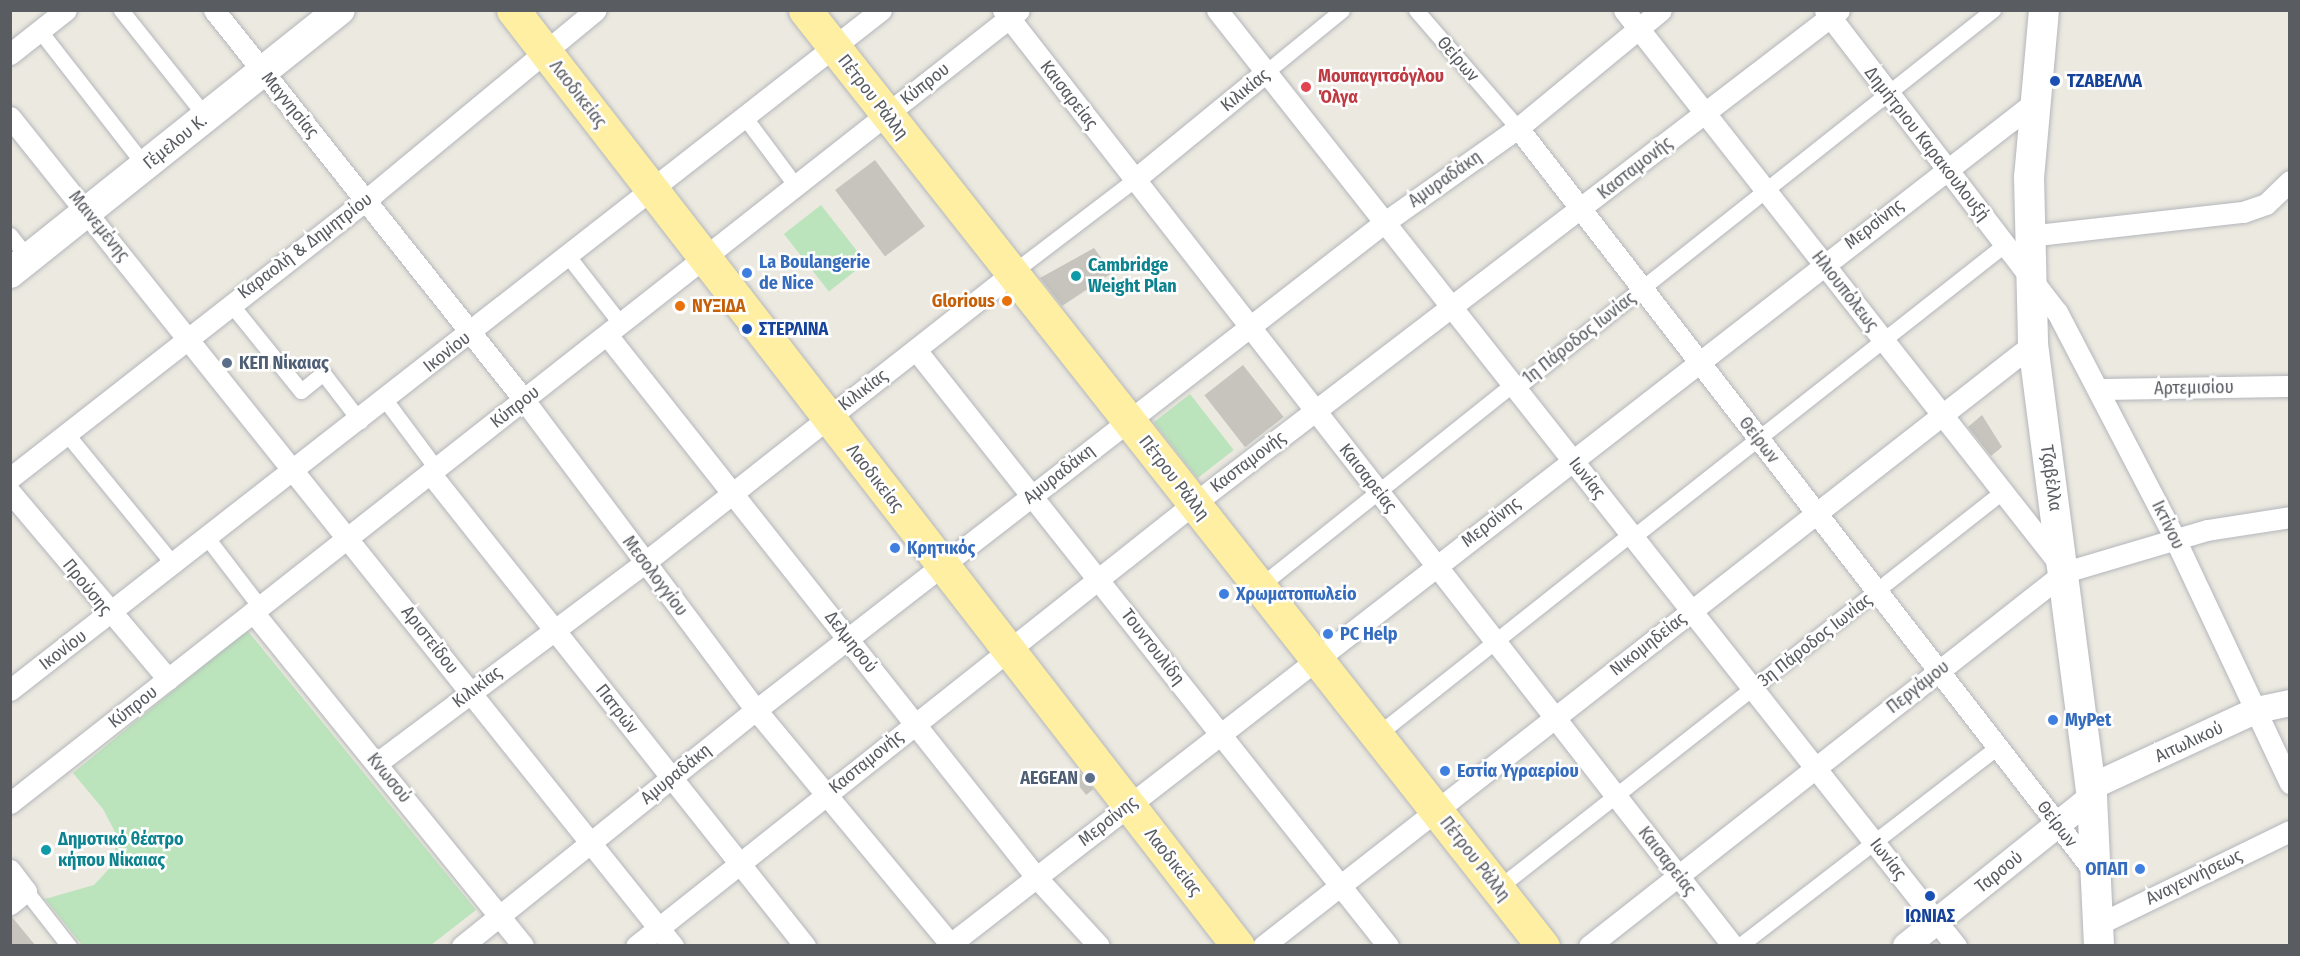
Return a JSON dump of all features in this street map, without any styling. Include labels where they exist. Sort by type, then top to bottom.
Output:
[{"type":"main road","name":"Λαοδικείας","points":[[513,10],[1238,945]]},
{"type":"main road","name":"Πέτρου Ράλλη","points":[[805,10],[1543,945]]},
{"type":"main road","name":"Γέμελου Κ.","points":[[20,266],[263,72],[330,13]]},
{"type":"main road","name":"Τζαβέλλα","points":[[2037,15],[2036,101],[2016,240],[2030,277],[2033,344],[2065,572],[2092,792],[2099,935]]},
{"type":"street","points":[[10,54],[66,10]]},
{"type":"street","points":[[121,10],[206,117]]},
{"type":"street","name":"Μαγνησίας","points":[[214,10],[366,200]]},
{"type":"street","name":"Καραολή & Δημητρίου","points":[[10,478],[188,334],[366,200],[596,10]]},
{"type":"street","name":"Ικονίου","points":[[10,690],[297,471],[651,189],[747,119],[881,10]]},
{"type":"street","name":"Ιωνίας","points":[[1217,10],[1956,945]]},
{"type":"street","name":"Κιλικίας","points":[[377,763],[644,562],[731,491],[1134,180],[1342,10]]},
{"type":"street","name":"Θείρων","points":[[1416,10],[1518,128],[2096,874]]},
{"type":"street","name":"Ηλιουπόλεως","points":[[1624,10],[2065,572]]},
{"type":"street","name":"Αμυραδάκη","points":[[462,945],[756,710],[1128,419],[1385,222],[1518,128],[1661,10]]},
{"type":"street","name":"1η Πάροδος Ιωνίας","points":[[1260,586],[1766,191],[1993,10]]},
{"type":"street","name":"Κύπρου","points":[[10,802],[796,186],[1011,13]]},
{"type":"street","name":"Καισαρείας","points":[[1011,13],[1134,180],[1733,945]]},
{"type":"street","name":"Δημήτριου Καρακουλουξή","points":[[1831,13],[1946,168],[2016,240]]},
{"type":"street","name":"Κασταμονής","points":[[636,945],[1194,503],[1450,305],[1581,210],[1831,13]]},
{"type":"street","points":[[40,31],[145,166]]},
{"type":"street","name":"Μερσίνης","points":[[950,945],[1946,168],[2036,101]]},
{"type":"street","name":"Μαινεμένης","points":[[10,117],[188,334]]},
{"type":"street","points":[[747,119],[796,186]]},
{"type":"street","points":[[1377,735],[1883,340],[2016,240],[2243,212],[2265,204],[2289,181]]},
{"type":"street","name":"Μεσολογγίου","points":[[366,200],[524,400],[756,710],[950,945]]},
{"type":"street","points":[[10,235],[20,266]]},
{"type":"street","points":[[568,256],[614,329]]},
{"type":"street","name":"Ικτίνου","points":[[2030,277],[2057,312],[2099,389],[2175,539],[2257,710],[2289,783]]},
{"type":"street","points":[[230,303],[301,391],[323,373],[360,421]]},
{"type":"street","name":"Δελμησού","points":[[614,329],[731,491],[1036,877],[1099,945]]},
{"type":"street","name":"Αριστείδου","points":[[188,334],[673,945]]},
{"type":"street","name":"Νικομηδείας","points":[[1263,945],[2033,344]]},
{"type":"street","name":"Τουντουλίδη","points":[[916,350],[1100,579],[1388,945]]},
{"type":"street","name":"Αρτεμισίου","points":[[2099,389],[2289,386]]},
{"type":"street","points":[[386,400],[433,470]]},
{"type":"street","points":[[66,433],[174,565]]},
{"type":"street","name":"Πατρών","points":[[433,470],[554,629],[805,945]]},
{"type":"street","name":"Προύσης","points":[[10,492],[110,615],[168,679]]},
{"type":"street","name":"3η Πάροδος Ιωνίας","points":[[1498,888],[2002,492]]},
{"type":"street","name":"Περγάμου","points":[[1589,945],[2065,572],[2175,539],[2289,517]]},
{"type":"street","points":[[208,539],[256,609]]},
{"type":"street","name":"Κνωσού","points":[[256,609],[523,945]]},
{"type":"street","name":"Αιτωλικού","points":[[2092,792],[2257,710],[2289,703]]},
{"type":"street","points":[[1739,945],[1997,747]]},
{"type":"street","name":"Ταρσού","points":[[1906,945],[2058,825],[2092,792]]},
{"type":"street","name":"Αναγεννήσεως","points":[[2099,935],[2289,831]]},
{"type":"street","points":[[10,870],[18,897],[69,945]]},
{"type":"green space","points":[[821,205],[866,263],[829,291],[784,234]]},
{"type":"green space","points":[[1190,394],[1234,450],[1197,478],[1154,422]]},
{"type":"green space","points":[[247,630],[476,910],[431,945],[82,945],[45,899],[94,885],[108,870],[115,851],[114,830],[103,809],[73,773]]},
{"type":"building","points":[[875,160],[925,226],[885,256],[835,190]]},
{"type":"building","name":"Cambridge Weight Plan","points":[[1094,248],[1112,273],[1062,306],[1040,278]]},
{"type":"building","points":[[1243,365],[1284,417],[1245,447],[1204,395]]},
{"type":"building","points":[[1982,415],[2002,447],[1991,456],[1968,427]]},
{"type":"building","points":[[1080,773],[1093,789],[1086,795],[1073,779]]},
{"type":"building","points":[[10,917],[12,917],[35,945],[10,945]]},
{"type":"place","name":"ΤΖΑΒΕΛΛΑ","points":[[2055,81]]},
{"type":"place","name":"Μουπαγιτσόγλου Όλγα","points":[[1306,87]]},
{"type":"place","name":"La Boulangerie de Nice","points":[[747,273]]},
{"type":"place","name":"Cambridge Weight Plan","points":[[1076,276]]},
{"type":"place","name":"Glorious","points":[[1007,301]]},
{"type":"place","name":"ΝΥΞΙΔΑ","points":[[680,306]]},
{"type":"place","name":"ΣΤΕΡΛΙΝΑ","points":[[747,329]]},
{"type":"place","name":"ΚΕΠ Νίκαιας","points":[[227,363]]},
{"type":"place","name":"Κρητικός","points":[[895,548]]},
{"type":"place","name":"Χρωματοπωλείο","points":[[1224,594]]},
{"type":"place","name":"PC Help","points":[[1328,634]]},
{"type":"place","name":"MyPet","points":[[2053,720]]},
{"type":"place","name":"Εστία Υγραερίου","points":[[1445,771]]},
{"type":"place","name":"AEGEAN","points":[[1090,778]]},
{"type":"place","name":"Δημοτικό θέατρο κήπου Νίκαιας","points":[[46,850]]},
{"type":"place","name":"ΟΠΑΠ","points":[[2140,869]]},
{"type":"place","name":"ΙΩΝΙΑΣ","points":[[1930,896]]}]
